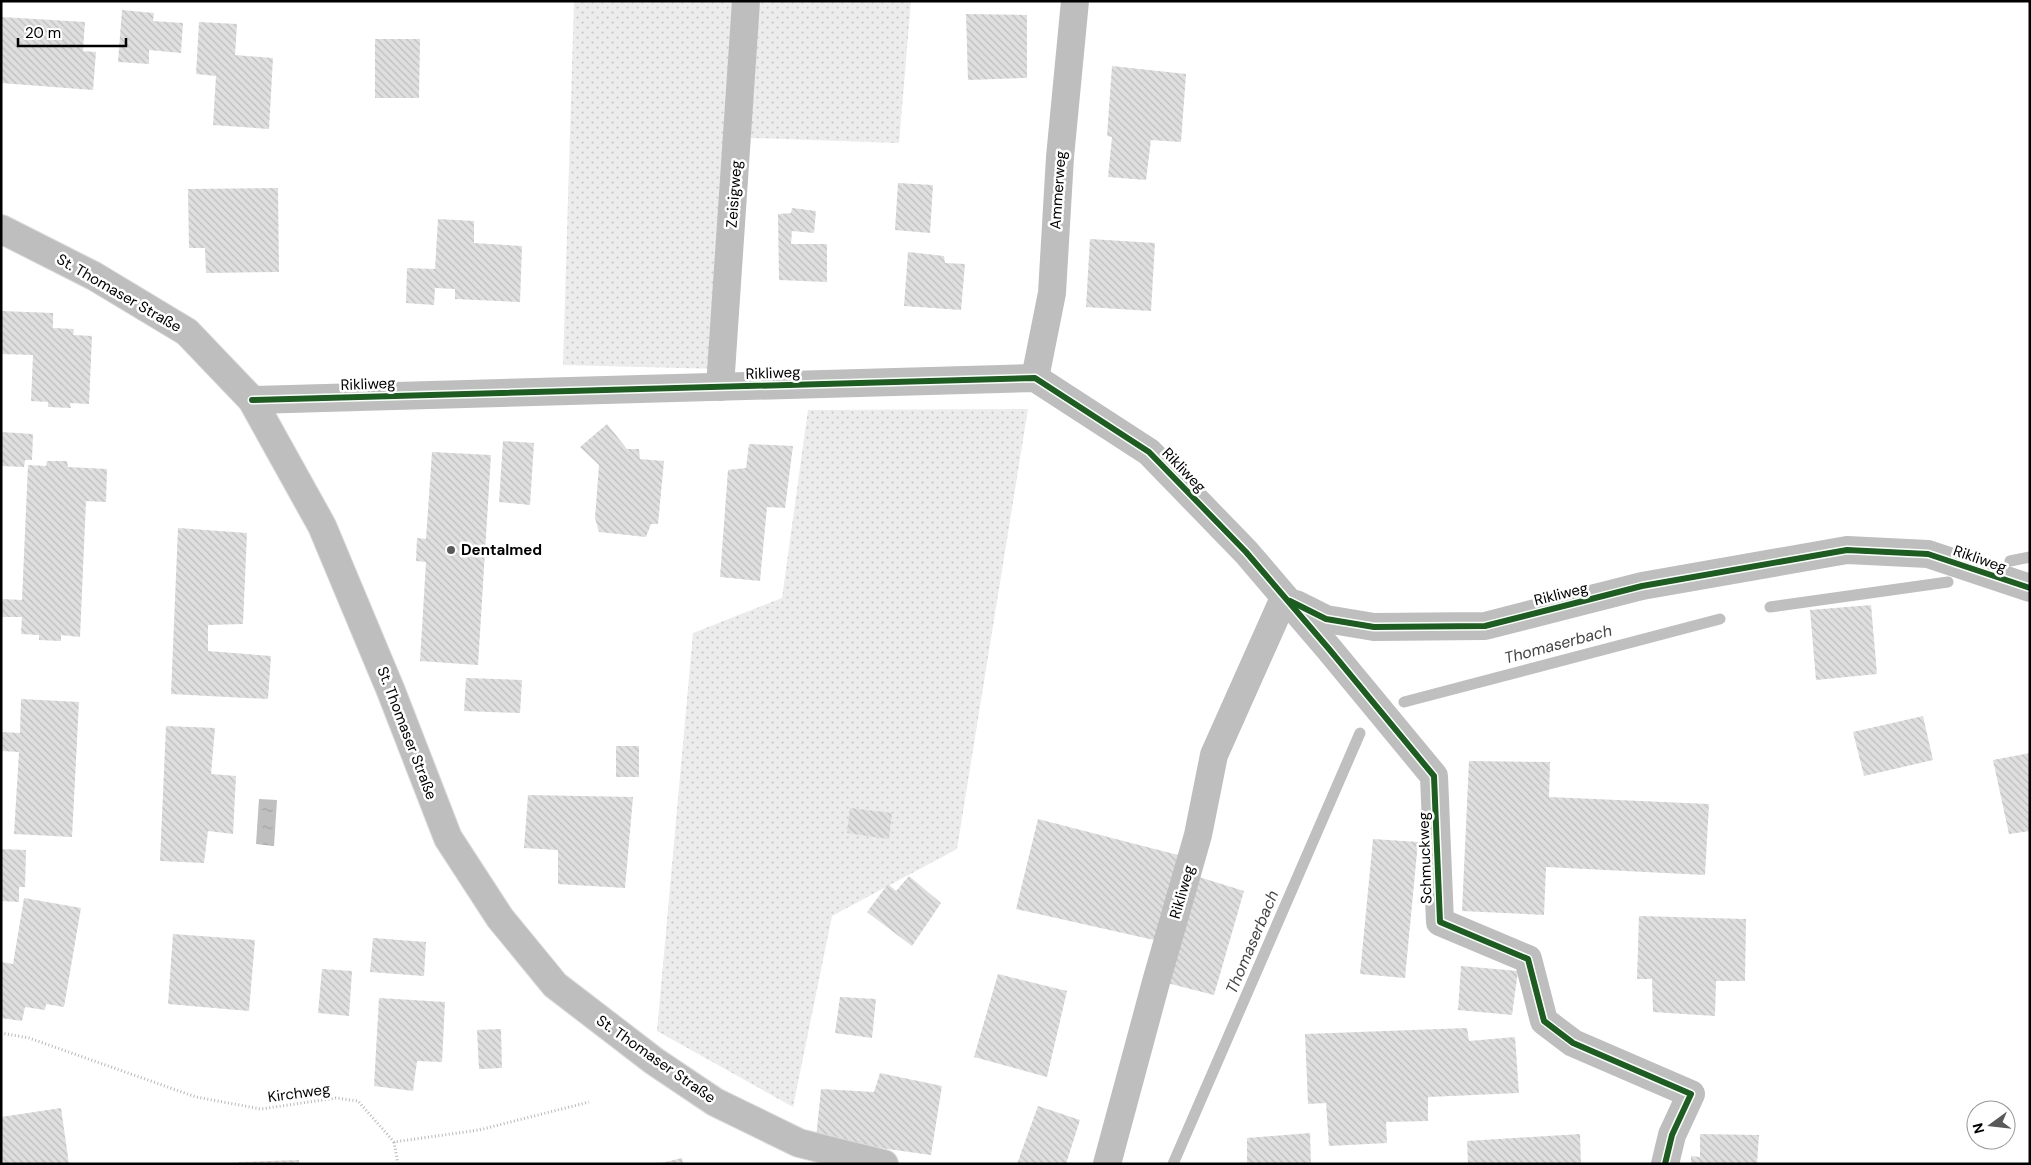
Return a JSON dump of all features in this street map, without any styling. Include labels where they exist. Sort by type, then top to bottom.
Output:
[{"type":"street","name":"Zeisigweg","points":[[720,387],[746,1]]},
{"type":"street","name":"Ammerweg","points":[[1035,378],[1052,293],[1060,158],[1075,1]]},
{"type":"street","name":"St. Thomaser Straße","points":[[1,229],[94,276],[187,332],[252,400],[322,526],[391,691],[448,838],[500,918],[555,986],[654,1061],[715,1102],[799,1143],[884,1164]]},
{"type":"street","name":"Rikliweg","points":[[252,400],[1035,378],[1149,452],[1246,552],[1284,598],[1326,619],[1374,627],[1485,626],[1642,586],[1847,550],[1928,554],[2030,588]]},
{"type":"street","name":"Rikliweg","points":[[1107,1164],[1198,835],[1214,755],[1284,598]]},
{"type":"street","name":"Schmuckweg","points":[[1284,598],[1330,649],[1434,776],[1440,922],[1528,959],[1544,1021],[1573,1043],[1691,1094],[1672,1135],[1665,1164]]},
{"type":"path","points":[[398,1164],[394,1142],[479,1130],[589,1102]]},
{"type":"shaded area","points":[[574,1],[911,1],[899,143],[723,137],[722,369],[563,365]]},
{"type":"shaded area","points":[[1028,409],[957,849],[832,916],[793,1107],[657,1031],[693,633],[782,598],[808,410]]},
{"type":"water","points":[[259,799],[277,800],[274,846],[256,844]]},
{"type":"building","points":[[122,10],[154,13],[153,21],[183,23],[181,53],[149,50],[149,64],[118,62]]},
{"type":"building","points":[[966,14],[1027,15],[1027,78],[968,80]]},
{"type":"building","points":[[2,17],[85,22],[83,51],[96,52],[93,90],[1,83]]},
{"type":"building","points":[[199,22],[237,24],[235,55],[273,58],[269,129],[213,125],[216,76],[196,74]]},
{"type":"building","points":[[375,39],[420,39],[419,98],[375,98]]},
{"type":"building","points":[[1112,66],[1186,74],[1181,142],[1151,140],[1146,180],[1108,177],[1112,137],[1107,136]]},
{"type":"building","points":[[898,183],[933,185],[930,233],[895,230]]},
{"type":"building","points":[[278,188],[279,272],[206,273],[205,248],[189,248],[188,189]]},
{"type":"building","points":[[792,208],[816,211],[814,233],[792,231],[791,244],[827,244],[827,282],[779,280],[778,214],[791,213]]},
{"type":"building","points":[[438,219],[474,221],[474,243],[522,246],[520,302],[455,299],[455,289],[435,288],[434,305],[406,303],[407,268],[435,269]]},
{"type":"building","points":[[1090,239],[1155,243],[1151,311],[1086,307]]},
{"type":"building","points":[[908,252],[944,256],[945,263],[965,264],[961,310],[904,306]]},
{"type":"building","points":[[1,311],[53,313],[53,328],[74,329],[73,335],[92,336],[89,404],[70,403],[71,408],[48,407],[48,402],[31,401],[33,355],[1,354]]},
{"type":"building","points":[[607,424],[627,449],[639,449],[640,459],[664,461],[658,524],[651,524],[646,537],[599,532],[595,518],[599,465],[580,447]]},
{"type":"building","points":[[1,432],[33,434],[32,460],[25,460],[24,467],[1,466]]},
{"type":"building","points":[[503,441],[534,443],[530,505],[499,502]]},
{"type":"building","points":[[749,444],[793,446],[785,508],[767,507],[760,581],[720,577],[728,470],[746,468]]},
{"type":"building","name":"Dentalmed","points":[[432,452],[491,455],[478,665],[420,661],[426,562],[416,561],[417,538],[426,539]]},
{"type":"building","points":[[47,461],[67,461],[68,467],[107,469],[106,502],[86,501],[80,637],[61,635],[61,641],[39,640],[39,635],[21,634],[22,617],[1,617],[1,599],[22,600],[28,465],[46,466]]},
{"type":"building","points":[[178,528],[247,533],[243,624],[208,625],[208,651],[271,656],[268,699],[171,694]]},
{"type":"building","points":[[1871,605],[1877,674],[1816,680],[1810,610]]},
{"type":"building","points":[[466,678],[522,680],[520,713],[464,711]]},
{"type":"building","points":[[21,699],[79,702],[72,837],[14,834],[19,752],[1,751],[1,732],[20,733]]},
{"type":"building","points":[[1923,716],[1933,760],[1864,776],[1853,732]]},
{"type":"building","points":[[166,726],[215,728],[211,774],[236,776],[233,834],[208,831],[204,863],[160,861]]},
{"type":"building","points":[[616,746],[639,746],[639,777],[616,777]]},
{"type":"building","points":[[2030,753],[2030,831],[2009,834],[1993,760]]},
{"type":"building","points":[[1469,761],[1550,762],[1549,797],[1709,804],[1705,875],[1546,867],[1544,915],[1462,911]]},
{"type":"building","points":[[528,795],[633,797],[625,888],[558,884],[558,850],[524,848]]},
{"type":"building","points":[[850,808],[892,813],[889,839],[847,833]]},
{"type":"building","points":[[1038,819],[1182,856],[1154,940],[1016,909]]},
{"type":"building","points":[[1373,839],[1418,842],[1405,978],[1360,974]]},
{"type":"building","points":[[1,849],[26,850],[25,887],[19,887],[19,902],[1,901]]},
{"type":"building","points":[[909,876],[941,903],[912,946],[867,912],[888,884],[896,891]]},
{"type":"building","points":[[1199,877],[1244,891],[1214,995],[1167,983]]},
{"type":"building","points":[[24,898],[81,908],[64,1007],[46,1004],[45,1010],[25,1007],[22,1021],[1,1018],[1,962],[13,964]]},
{"type":"building","points":[[1639,916],[1746,919],[1745,981],[1716,981],[1715,1016],[1653,1012],[1652,979],[1637,979]]},
{"type":"building","points":[[173,934],[255,940],[249,1011],[168,1004]]},
{"type":"building","points":[[373,938],[426,942],[424,976],[370,972]]},
{"type":"building","points":[[1461,966],[1518,971],[1512,1015],[1458,1010]]},
{"type":"building","points":[[322,969],[352,971],[349,1016],[318,1013]]},
{"type":"building","points":[[998,974],[1067,991],[1047,1077],[974,1057]]},
{"type":"building","points":[[840,997],[876,999],[872,1038],[835,1033]]},
{"type":"building","points":[[379,998],[445,1002],[442,1062],[417,1061],[413,1091],[374,1086]]},
{"type":"building","points":[[1467,1028],[1469,1041],[1515,1037],[1519,1093],[1428,1097],[1428,1121],[1386,1122],[1387,1143],[1329,1146],[1326,1103],[1308,1104],[1305,1034]]},
{"type":"building","points":[[501,1029],[502,1068],[479,1069],[477,1030]]},
{"type":"building","points":[[880,1073],[942,1086],[931,1155],[816,1139],[821,1089],[874,1092]]},
{"type":"building","points":[[1038,1106],[1080,1120],[1066,1164],[1017,1164]]},
{"type":"building","points":[[61,1108],[69,1164],[1,1164],[1,1117]]},
{"type":"building","points":[[1310,1133],[1311,1164],[1247,1164],[1247,1138]]},
{"type":"building","points":[[1580,1134],[1581,1164],[1468,1164],[1467,1141]]},
{"type":"building","points":[[1700,1134],[1759,1135],[1757,1164],[1691,1164],[1691,1156],[1700,1157]]},
{"type":"building","points":[[682,1158],[683,1164],[661,1164],[661,1163]]},
{"type":"building","points":[[299,1160],[299,1164],[239,1164],[239,1162]]},
{"type":"waterway","name":"Thomaserbach","points":[[2010,561],[2030,557]]},
{"type":"waterway","name":"Thomaserbach","points":[[1770,607],[1948,582]]},
{"type":"waterway","name":"Thomaserbach","points":[[1404,702],[1720,619]]},
{"type":"waterway","name":"Thomaserbach","points":[[1173,1164],[1360,733]]},
{"type":"cycle path","points":[[252,400],[1035,378],[1149,452],[1246,552],[1434,776],[1440,922],[1528,959],[1544,1021],[1573,1043],[1691,1094],[1672,1135],[1665,1164]]},
{"type":"cycle path","points":[[1290,601],[1326,619],[1374,627],[1485,626],[1642,586],[1847,550],[1928,554],[2030,588]]},
{"type":"place","name":"Dentalmed","points":[[451,550]]}]
